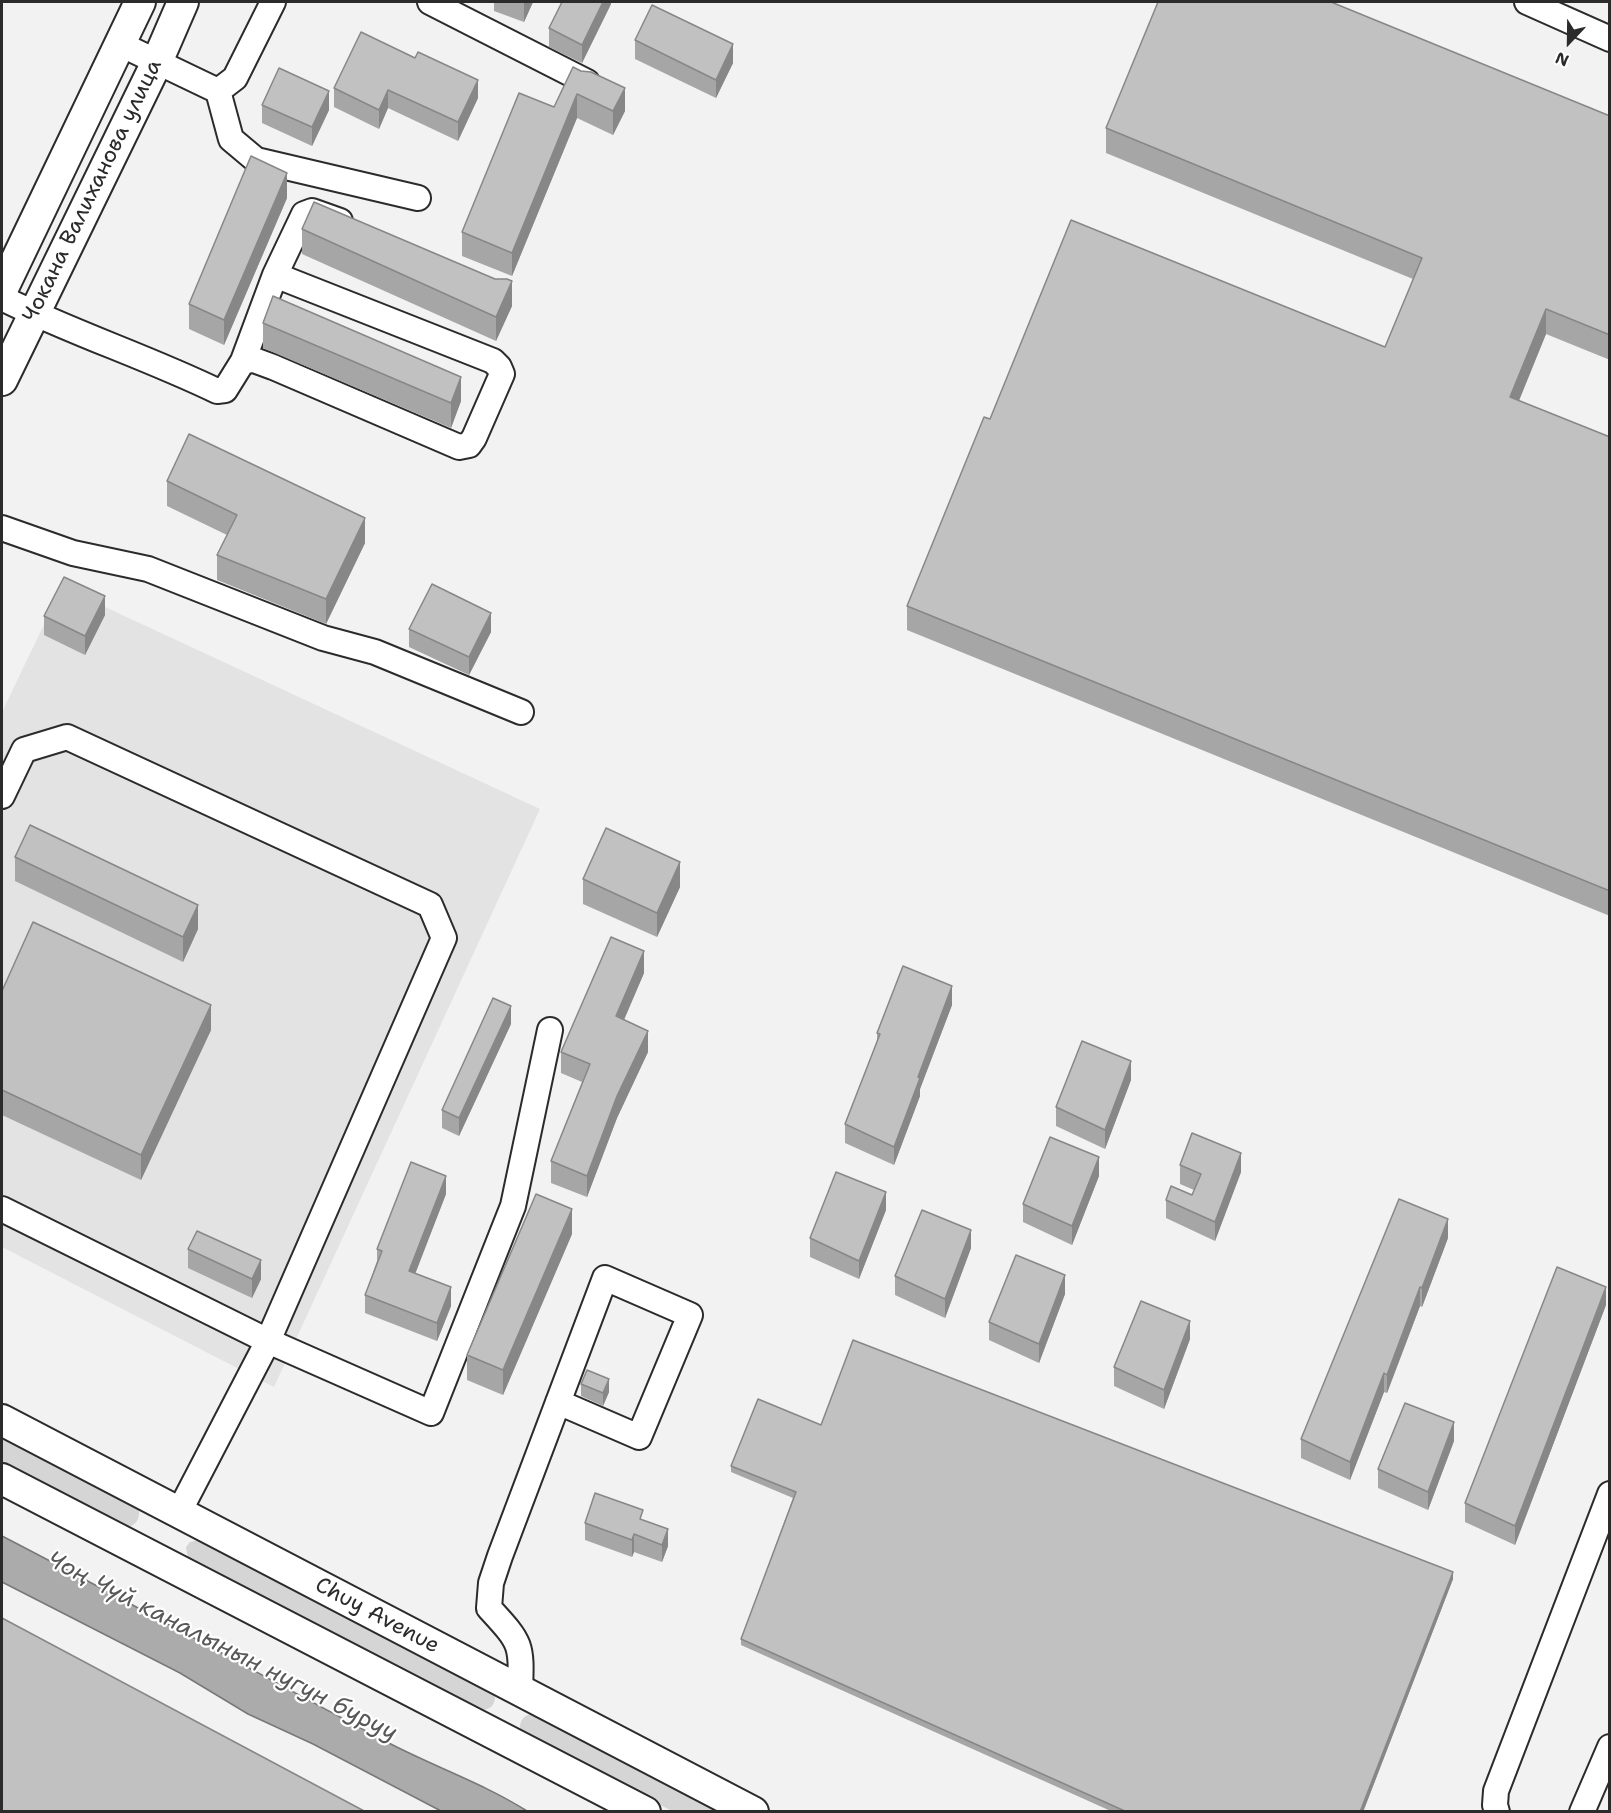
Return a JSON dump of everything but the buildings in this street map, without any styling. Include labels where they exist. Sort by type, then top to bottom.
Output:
[{"type":"main road","name":"Чокана Валиханова улица","points":[[2,290],[140,2]]},
{"type":"main road","name":"Чокана Валиханова улица","points":[[2,380],[183,2]]},
{"type":"main road","name":"Chuy Avenue","points":[[2,1420],[753,1812]]},
{"type":"main road","points":[[2,1479],[645,1812]]},
{"type":"main road","points":[[156,1557],[179,1512]]},
{"type":"main road","points":[[498,1734],[520,1690]]},
{"type":"lane","points":[[218,91],[235,78],[273,2]]},
{"type":"lane","points":[[430,2],[587,82]]},
{"type":"lane","points":[[1527,2],[1610,39]]},
{"type":"lane","points":[[120,44],[218,91],[231,139],[256,160],[418,198]]},
{"type":"lane","points":[[2,298],[34,314],[129,354],[164,366],[218,391],[225,390],[243,361],[275,275],[304,214],[312,211],[322,213],[364,232]]},
{"type":"lane","points":[[243,361],[254,360],[273,367],[459,447],[469,445],[474,438],[502,374],[493,361],[275,275]]},
{"type":"lane","points":[[2,528],[73,553],[148,569],[322,638],[375,652],[521,712]]},
{"type":"lane","points":[[2,796],[24,750],[67,737],[430,905],[444,938],[268,1341],[179,1512]]},
{"type":"lane","points":[[2,1209],[268,1341],[431,1413],[513,1206],[550,1030]]},
{"type":"lane","points":[[520,1690],[520,1649],[512,1633],[489,1608],[492,1583],[500,1556],[558,1402],[605,1278],[690,1315],[639,1437],[558,1402]]},
{"type":"lane","points":[[1497,1812],[1496,1791],[1608,1503]]},
{"type":"lane","points":[[1582,1812],[1610,1747]]},
{"type":"shaded area","points":[[62,587],[540,809],[274,1387],[2,1247],[2,712]]},
{"type":"shaded area","points":[[2,1434],[139,1508],[137,1521],[127,1528],[2,1465]]},
{"type":"shaded area","points":[[2,1536],[385,1741],[493,1792],[527,1811],[441,1811],[313,1744],[248,1714],[180,1673],[2,1582]]},
{"type":"shaded area","points":[[203,1539],[494,1691],[493,1704],[488,1709],[476,1710],[194,1563],[188,1558],[186,1547],[190,1542]]},
{"type":"shaded area","points":[[536,1714],[726,1811],[672,1811],[525,1735],[520,1729],[520,1724],[523,1718]]},
{"type":"water label","name":"Чоң Чүй каналынын нугун буруу","points":[[222,1647]]}]
